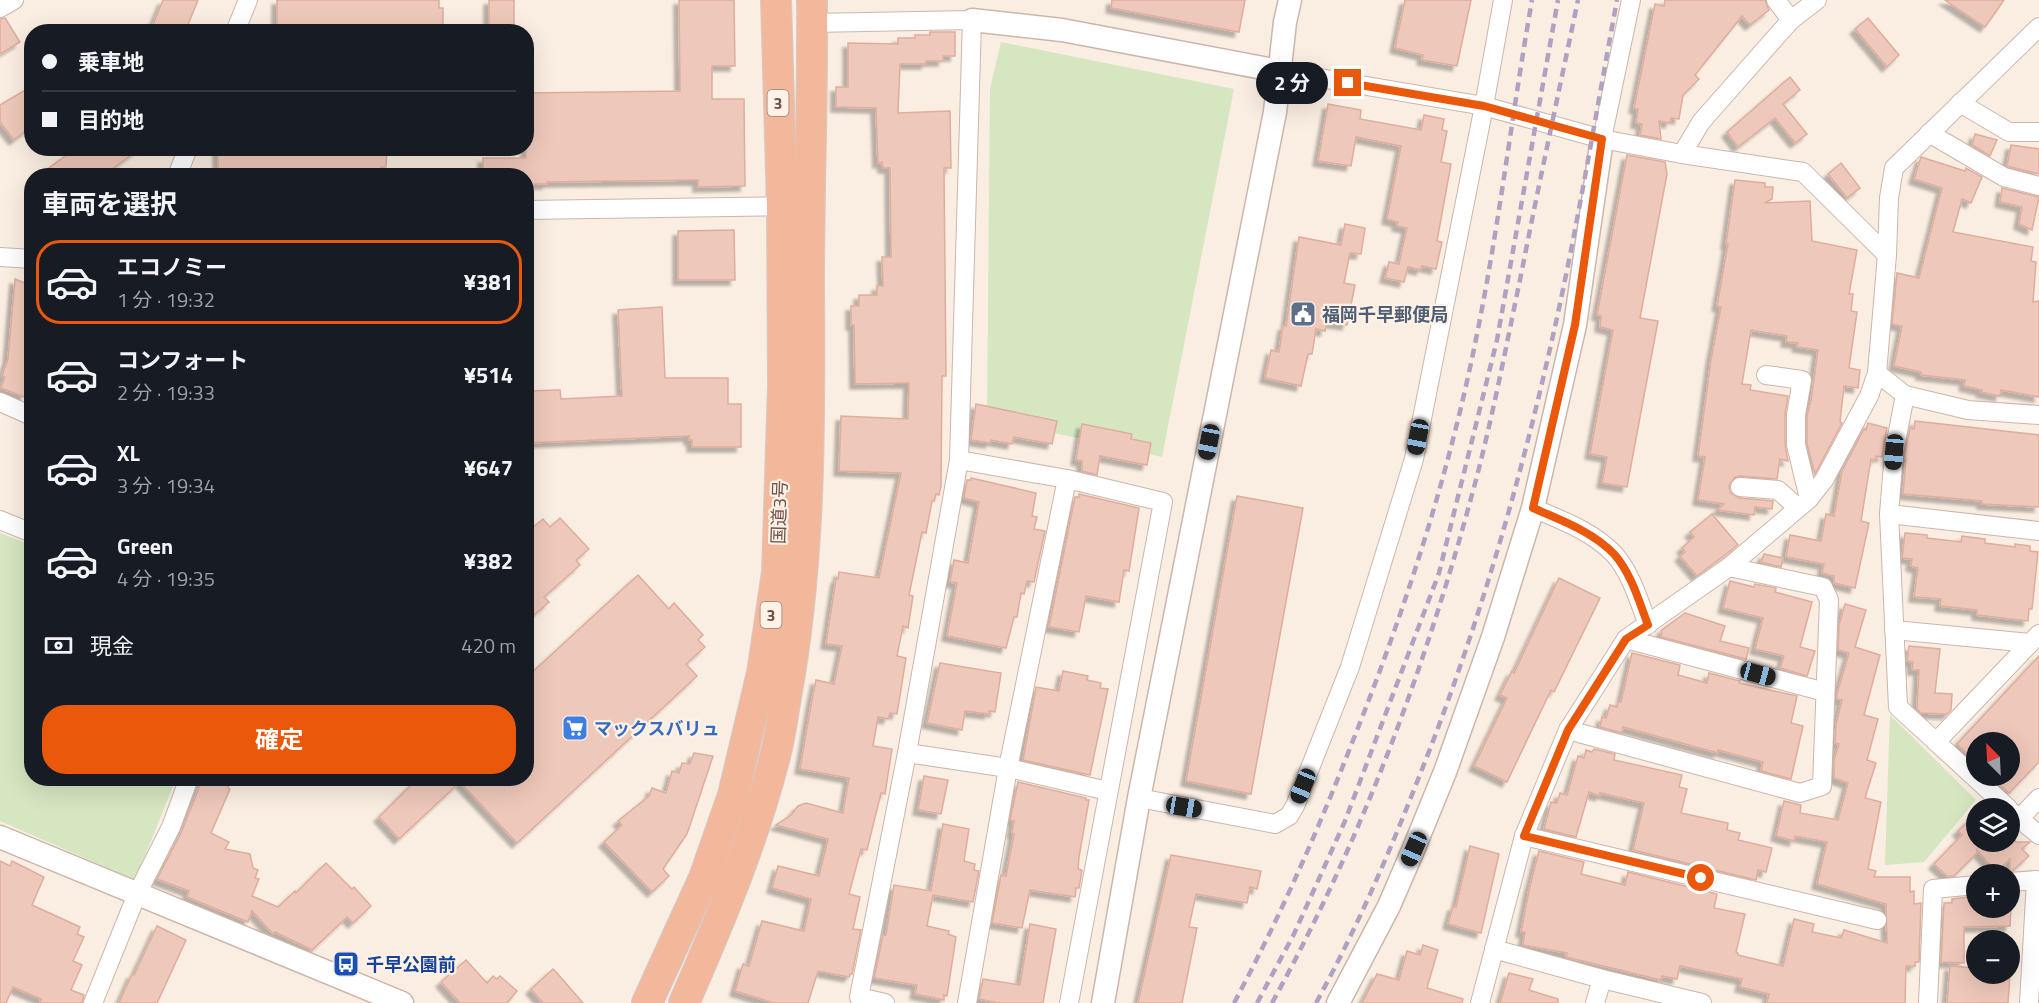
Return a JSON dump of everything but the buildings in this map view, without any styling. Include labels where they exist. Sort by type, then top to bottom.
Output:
[{"type":"highway","name":"国道3号","points":[[684,1003],[723,910],[758,811],[777,747],[796,642],[804,559],[810,406],[796,206],[776,0]]},
{"type":"highway","name":"国道3号","points":[[647,1003],[708,868],[733,795],[762,673],[777,572],[783,385],[812,11]]},
{"type":"street","points":[[0,8],[14,0]]},
{"type":"street","points":[[238,24],[248,0]]},
{"type":"street","points":[[1103,1003],[1139,798],[1275,112],[1290,0]]},
{"type":"street","points":[[1139,798],[1275,824],[1289,816],[1295,806],[1350,667],[1414,459],[1503,0]]},
{"type":"street","points":[[1338,1003],[1389,906],[1445,772],[1493,637],[1533,508],[1575,325],[1602,139],[1631,0]]},
{"type":"street","points":[[1776,0],[1791,20]]},
{"type":"street","points":[[1682,154],[1701,122],[1791,20],[1817,0]]},
{"type":"street","points":[[812,11],[972,20],[1062,30],[1279,71],[1484,106],[1602,139],[1682,154],[1803,172],[1887,255]]},
{"type":"street","points":[[885,1003],[860,997],[907,753],[959,460],[972,20]]},
{"type":"street","points":[[1480,1003],[1524,836],[1568,730],[1626,639],[1729,567],[1804,503],[1824,480],[1869,396],[1876,373],[1887,255],[1889,198],[1894,168],[2039,27]]},
{"type":"street","points":[[1960,103],[2009,132],[2039,132]]},
{"type":"street","points":[[1929,133],[2004,177],[2039,186]]},
{"type":"street","points":[[534,210],[796,206]]},
{"type":"street","points":[[0,257],[24,258]]},
{"type":"street","points":[[1876,373],[1905,395],[1968,410],[2039,415]]},
{"type":"street","points":[[1766,375],[1802,380],[1796,415],[1796,446],[1804,503]]},
{"type":"street","points":[[1905,395],[1894,452],[1888,514],[1898,707],[1996,798]]},
{"type":"street","points":[[0,402],[24,412]]},
{"type":"street","points":[[959,460],[1067,479],[1163,502],[1069,1003]]},
{"type":"street","points":[[967,1003],[1008,768],[1067,479]]},
{"type":"street","points":[[1740,487],[1778,490],[1804,503]]},
{"type":"street","points":[[1533,508],[1586,532],[1614,554],[1633,584],[1648,625]]},
{"type":"street","points":[[1888,514],[2039,531]]},
{"type":"street","points":[[0,520],[24,530]]},
{"type":"street","points":[[1568,730],[1800,793],[1822,786],[1830,600],[1823,587],[1729,567]]},
{"type":"street","points":[[1894,630],[2035,638]]},
{"type":"street","points":[[1936,742],[2035,638]]},
{"type":"street","points":[[1626,639],[1825,692]]},
{"type":"street","points":[[907,753],[1008,768],[1108,790]]},
{"type":"street","points":[[93,1003],[137,894],[171,827],[186,786]]},
{"type":"street","points":[[2020,809],[2039,798]]},
{"type":"street","points":[[2020,820],[2039,835]]},
{"type":"street","points":[[1524,836],[1877,920]]},
{"type":"street","points":[[0,838],[402,1003]]},
{"type":"street","points":[[2020,881],[2037,878],[2035,974],[2029,1003]]},
{"type":"street","points":[[1928,1003],[1933,889],[1966,886]]},
{"type":"street","points":[[1494,949],[1602,979],[1702,1003]]},
{"type":"street","points":[[1595,1003],[1602,979]]},
{"type":"green space","points":[[1001,42],[1234,89],[1162,457],[987,418],[990,89]]},
{"type":"green space","points":[[0,533],[24,542],[24,786],[173,786],[135,880],[0,821]]},
{"type":"green space","points":[[1890,715],[1974,798],[1966,798],[1966,812],[1924,862],[1885,865]]},
{"type":"railway","points":[[1234,1003],[1281,909],[1337,781],[1388,648],[1438,495],[1465,391],[1484,297],[1532,0]]},
{"type":"railway","points":[[1257,1003],[1294,934],[1345,821],[1439,573],[1497,340],[1558,0]]},
{"type":"railway","points":[[1272,1003],[1336,877],[1364,812],[1391,746],[1438,612],[1489,426],[1578,0]]},
{"type":"railway","points":[[1316,1003],[1358,920],[1408,806],[1458,673],[1492,568],[1536,407],[1559,309],[1617,0]]},
{"type":"place","name":"福岡千早郵便局","points":[[1303,314]]},
{"type":"place","name":"マックスバリュ","points":[[575,728]]},
{"type":"place","name":"千早公園前","points":[[346,964]]},
{"type":"route","points":[[1348,83],[1484,106],[1602,139],[1575,325],[1533,508],[1586,532],[1614,554],[1633,584],[1648,625],[1626,639],[1568,730],[1524,836],[1701,878]]}]
